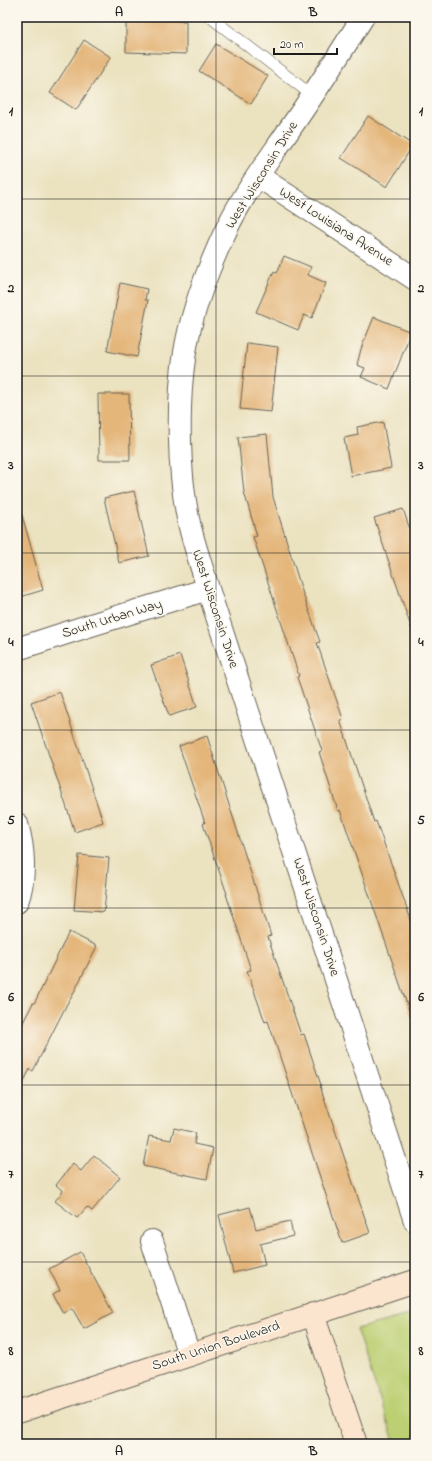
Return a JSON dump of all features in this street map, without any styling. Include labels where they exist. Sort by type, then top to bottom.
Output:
[{"type":"main road","name":"South Union Boulevard","points":[[17,1412],[415,1281]]},
{"type":"main road","points":[[313,1314],[356,1444]]},
{"type":"street","name":"West Wisconsin Drive","points":[[363,17],[313,96],[258,176],[228,227],[213,262],[202,290],[185,351],[181,381],[181,459],[184,493],[189,523],[208,589],[415,1221]]},
{"type":"street","name":"West Louisiana Avenue","points":[[258,176],[415,279]]},
{"type":"street","name":"South Urban Way","points":[[17,649],[208,589]]},
{"type":"street","points":[[17,824],[22,848],[23,873],[20,894],[17,902]]},
{"type":"street","points":[[152,1241],[189,1355]]},
{"type":"lane","points":[[210,17],[313,96]]},
{"type":"green space","points":[[415,1313],[415,1444],[395,1444],[356,1329]]},
{"type":"building","points":[[126,20],[186,21],[186,54],[126,52]]},
{"type":"building","points":[[84,40],[111,57],[76,110],[50,93]]},
{"type":"building","points":[[216,44],[268,76],[251,104],[199,71]]},
{"type":"building","points":[[368,116],[413,145],[387,187],[341,158]]},
{"type":"building","points":[[284,256],[311,267],[308,275],[326,283],[312,318],[304,315],[298,330],[256,312],[274,271],[277,273]]},
{"type":"building","points":[[120,283],[147,289],[145,300],[148,300],[137,357],[107,351]]},
{"type":"building","points":[[374,317],[411,332],[389,389],[361,377],[365,368],[357,365],[361,349]]},
{"type":"building","points":[[247,343],[278,347],[271,412],[240,409]]},
{"type":"building","points":[[98,394],[129,394],[130,460],[99,460]]},
{"type":"building","points":[[383,422],[391,468],[351,476],[344,438],[358,435],[357,427]]},
{"type":"building","points":[[267,434],[273,497],[302,591],[320,642],[317,643],[343,719],[340,720],[374,822],[376,821],[415,931],[415,1018],[412,1019],[340,810],[338,811],[319,752],[322,751],[297,677],[299,676],[253,537],[257,536],[244,492],[238,437]]},
{"type":"building","points":[[134,491],[149,556],[119,563],[104,498]]},
{"type":"building","points":[[403,509],[415,544],[415,630],[412,630],[374,518]]},
{"type":"building","points":[[22,515],[43,590],[17,598],[17,516]]},
{"type":"building","points":[[180,655],[197,707],[169,716],[151,665]]},
{"type":"building","points":[[60,692],[103,822],[75,832],[31,702]]},
{"type":"building","points":[[207,736],[271,936],[268,937],[301,1035],[304,1034],[370,1233],[342,1243],[268,1021],[265,1022],[247,971],[251,970],[179,746]]},
{"type":"building","points":[[79,855],[109,858],[104,912],[74,910]]},
{"type":"building","points":[[69,932],[97,946],[33,1071],[30,1069],[17,1095],[17,1034],[33,1003],[34,1004]]},
{"type":"building","points":[[174,1128],[196,1133],[194,1144],[213,1148],[207,1179],[143,1166],[149,1136],[171,1140]]},
{"type":"building","points":[[94,1155],[120,1177],[92,1211],[87,1207],[77,1218],[55,1201],[63,1191],[56,1185],[73,1164],[81,1171]]},
{"type":"building","points":[[250,1207],[256,1229],[290,1221],[293,1236],[260,1244],[265,1265],[233,1273],[219,1215]]},
{"type":"building","points":[[80,1252],[113,1313],[84,1329],[72,1308],[63,1313],[53,1294],[60,1290],[49,1269]]}]
